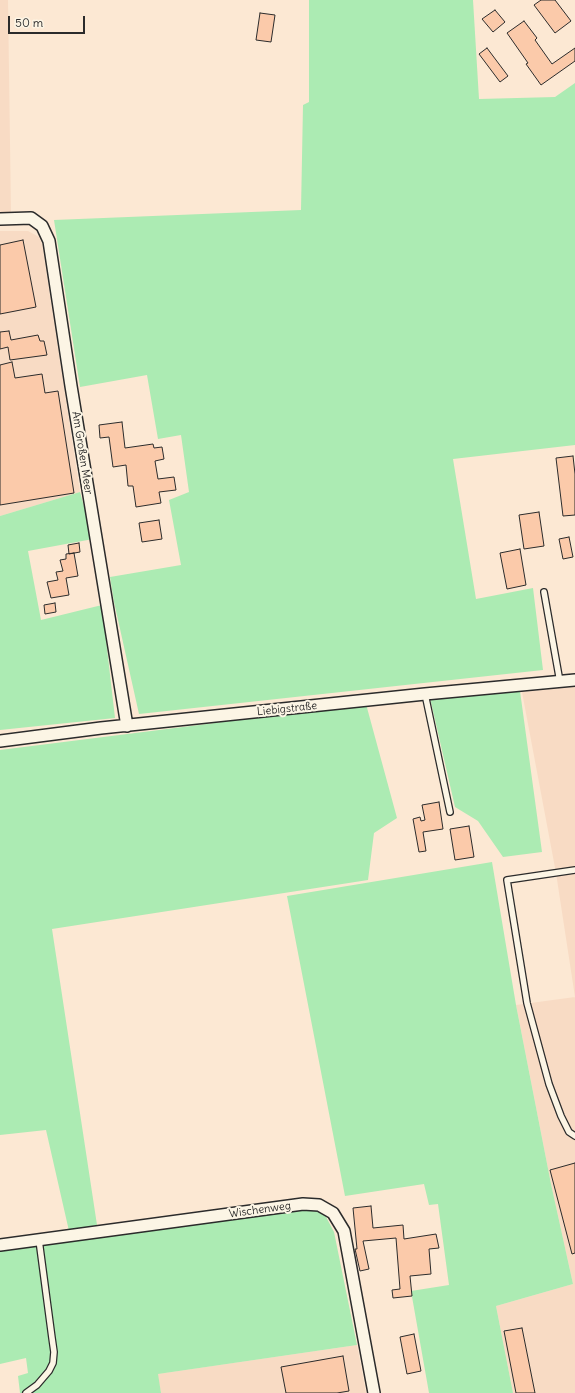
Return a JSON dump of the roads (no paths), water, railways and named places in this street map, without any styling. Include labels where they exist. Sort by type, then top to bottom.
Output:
[{"type":"street","name":"Am Großen Meer","points":[[0,219],[31,218],[42,226],[49,241],[73,402],[127,726]]},
{"type":"street","name":"Liebigstraße","points":[[0,741],[425,694],[575,680]]},
{"type":"street","name":"Wischenweg","points":[[0,1245],[303,1204],[319,1204],[333,1213],[344,1231],[374,1393]]},
{"type":"lane","points":[[544,592],[560,682]]},
{"type":"lane","points":[[425,694],[450,812]]},
{"type":"lane","points":[[575,870],[507,880],[527,1003],[549,1084],[561,1116],[569,1132],[575,1136]]},
{"type":"lane","points":[[26,1393],[37,1385],[49,1371],[53,1363],[52,1338],[39,1240]]}]
